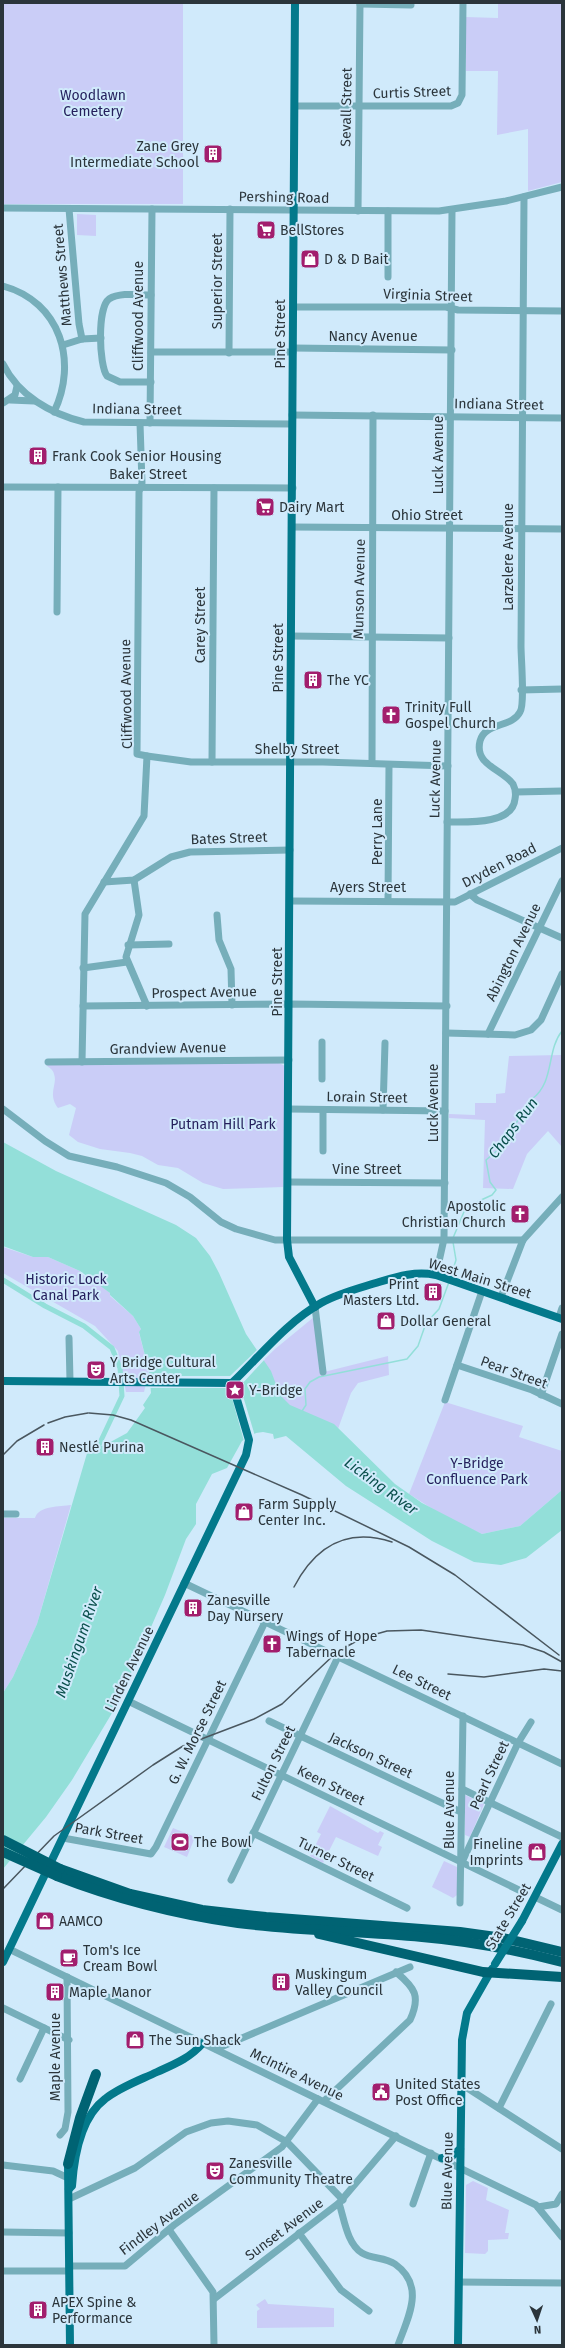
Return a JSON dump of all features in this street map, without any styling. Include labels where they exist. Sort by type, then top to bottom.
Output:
[{"type":"highway","points":[[3,1840],[58,1873],[130,1894],[202,1910],[266,1917],[460,1932],[562,1944]]},
{"type":"highway","points":[[3,1852],[58,1873],[99,1892],[157,1909],[240,1923],[438,1938],[528,1953],[562,1962]]},
{"type":"highway","points":[[286,1927],[483,1972],[492,1968],[562,1977]]},
{"type":"highway","points":[[504,1938],[562,1952]]},
{"type":"highway","points":[[68,2164],[80,2118],[96,2074]]},
{"type":"main road","name":"Pine Street","points":[[295,3],[289,1182],[287,1240],[289,1256],[316,1307]]},
{"type":"main road","name":"West Main Street","points":[[232,1383],[271,1344],[316,1307],[350,1291],[418,1272],[436,1275],[560,1318]]},
{"type":"main road","points":[[3,1381],[232,1383]]},
{"type":"main road","name":"Linden Avenue","points":[[3,1962],[246,1455],[249,1440],[232,1383]]},
{"type":"main road","name":"State Street","points":[[473,1999],[536,1897],[562,1844]]},
{"type":"main road","name":"Blue Avenue","points":[[458,2345],[461,2084],[464,2029],[473,1999]]},
{"type":"main road","points":[[69,2189],[72,2186],[79,2143],[92,2115],[104,2099],[125,2087],[188,2058],[204,2043]]},
{"type":"main road","points":[[442,2158],[451,2157],[460,2149]]},
{"type":"main road","points":[[68,2164],[66,2185],[69,2189],[70,2345]]},
{"type":"street","name":"Curtis Street","points":[[295,106],[450,106],[458,103],[462,95],[463,3]]},
{"type":"street","points":[[360,4],[411,5]]},
{"type":"street","name":"Sevall Street","points":[[358,211],[360,4]]},
{"type":"street","name":"Pershing Road","points":[[3,208],[358,211],[452,210],[524,197],[562,187]]},
{"type":"street","name":"Larzelere Avenue","points":[[516,792],[509,781],[485,763],[479,750],[480,742],[486,732],[511,721],[521,712],[523,699],[521,690],[521,528],[524,197]]},
{"type":"street","name":"Matthews Street","points":[[69,209],[78,324],[82,339]]},
{"type":"street","name":"Cliffwood Avenue","points":[[150,423],[152,209]]},
{"type":"street","name":"Superior Street","points":[[229,352],[230,209]]},
{"type":"street","name":"Luck Avenue","points":[[436,1275],[447,1239],[445,1111],[452,210]]},
{"type":"street","points":[[388,211],[388,277]]},
{"type":"street","points":[[3,286],[19,292],[36,303],[50,318],[63,345],[66,376],[62,395],[54,412]]},
{"type":"street","points":[[151,296],[119,296],[107,300],[102,313],[101,338],[102,367],[107,376],[120,382],[151,382]]},
{"type":"street","name":"Virginia Street","points":[[293,307],[562,310]]},
{"type":"street","points":[[63,345],[82,339],[101,338]]},
{"type":"street","name":"Nancy Avenue","points":[[151,352],[452,350]]},
{"type":"street","name":"Indiana Street","points":[[3,364],[17,386],[35,401],[54,412],[84,422],[292,424]]},
{"type":"street","points":[[6,402],[15,395],[17,386]]},
{"type":"street","points":[[6,402],[35,401]]},
{"type":"street","name":"Indiana Street","points":[[292,415],[562,418]]},
{"type":"street","name":"Munson Avenue","points":[[372,763],[373,415]]},
{"type":"street","name":"Cliffwood Avenue","points":[[82,1062],[85,914],[144,816],[147,756],[138,754],[138,549],[141,487],[140,423]]},
{"type":"street","name":"Baker Street","points":[[3,487],[292,488]]},
{"type":"street","points":[[57,612],[58,487]]},
{"type":"street","name":"Carey Street","points":[[212,762],[214,488]]},
{"type":"street","name":"Ohio Street","points":[[292,527],[562,529]]},
{"type":"street","points":[[291,636],[449,638]]},
{"type":"street","points":[[521,690],[562,689]]},
{"type":"street","name":"Shelby Street","points":[[147,756],[191,762],[372,763],[448,766]]},
{"type":"street","name":"Perry Lane","points":[[388,900],[389,764]]},
{"type":"street","points":[[447,822],[478,822],[505,814],[514,806],[516,792],[562,791]]},
{"type":"street","name":"Dryden Road","points":[[447,900],[455,902],[562,848]]},
{"type":"street","name":"Bates Street","points":[[104,882],[134,880],[171,857],[190,852],[290,850]]},
{"type":"street","points":[[134,880],[139,915],[128,945],[126,957],[146,1006]]},
{"type":"street","name":"Abington Avenue","points":[[488,1034],[562,881]]},
{"type":"street","points":[[470,894],[477,900],[562,938]]},
{"type":"street","name":"Ayers Street","points":[[290,901],[447,900]]},
{"type":"street","points":[[217,914],[219,940],[232,969],[232,1005]]},
{"type":"street","points":[[128,945],[169,944]]},
{"type":"street","points":[[83,968],[127,962]]},
{"type":"street","points":[[446,1033],[515,1036],[531,1030],[541,1020],[562,974]]},
{"type":"street","name":"Prospect Avenue","points":[[83,1006],[290,1004],[447,1006]]},
{"type":"street","points":[[322,1042],[322,1079]]},
{"type":"street","points":[[383,1110],[385,1043]]},
{"type":"street","name":"Grandview Avenue","points":[[48,1062],[289,1060]]},
{"type":"street","points":[[3,1109],[45,1141],[68,1156],[141,1174],[178,1189],[221,1222],[236,1229],[259,1236],[287,1240],[523,1240]]},
{"type":"street","name":"Lorain Street","points":[[289,1109],[445,1111]]},
{"type":"street","points":[[323,1110],[323,1151]]},
{"type":"street","name":"Vine Street","points":[[289,1182],[445,1183]]},
{"type":"street","points":[[501,1297],[523,1240],[562,1197]]},
{"type":"street","points":[[445,1400],[482,1291]]},
{"type":"street","points":[[316,1307],[323,1372]]},
{"type":"street","points":[[560,1318],[562,1308]]},
{"type":"street","points":[[541,1395],[562,1334]]},
{"type":"street","points":[[69,1338],[70,1381]]},
{"type":"street","name":"Pear Street","points":[[457,1365],[562,1404]]},
{"type":"street","points":[[3,1514],[16,1514]]},
{"type":"street","name":"Lee Street","points":[[184,1583],[562,1764]]},
{"type":"street","name":"G. W. Morse Street","points":[[151,1854],[156,1847],[265,1622]]},
{"type":"street","name":"Fulton Street","points":[[231,1880],[338,1657]]},
{"type":"street","name":"Keen Street","points":[[128,1701],[523,1892]]},
{"type":"street","name":"Blue Avenue","points":[[460,1904],[462,1862],[463,1716]]},
{"type":"street","name":"Jackson Street","points":[[269,1721],[462,1812]]},
{"type":"street","name":"Pearl Street","points":[[462,1862],[518,1743],[531,1722]]},
{"type":"street","points":[[462,1789],[562,1837]]},
{"type":"street","name":"Turner Street","points":[[253,1833],[407,1908]]},
{"type":"street","name":"Park Street","points":[[63,1838],[151,1854]]},
{"type":"street","points":[[536,1897],[562,1910]]},
{"type":"street","name":"McIntire Avenue","points":[[9,1949],[442,2158],[460,2169],[538,2207],[562,2237]]},
{"type":"street","points":[[216,2049],[410,1967]]},
{"type":"street","name":"Findley Avenue","points":[[3,2271],[125,2266],[170,2231],[174,2225],[241,2178],[287,2142],[321,2100],[410,2020],[416,2008],[417,1997],[410,1985],[396,1972]]},
{"type":"street","name":"Maple Avenue","points":[[60,2135],[65,2129],[68,2112],[69,2040],[67,1977]]},
{"type":"street","points":[[499,2108],[551,2004]]},
{"type":"street","points":[[3,2008],[69,2040]]},
{"type":"street","points":[[20,2079],[44,2028]]},
{"type":"street","points":[[461,2084],[562,2149]]},
{"type":"street","points":[[69,2199],[135,2168],[179,2136],[211,2123],[249,2122],[271,2131],[287,2142],[341,2201],[348,2233],[358,2249],[362,2253],[395,2264],[412,2287],[411,2312],[398,2345]]},
{"type":"street","name":"Sunset Avenue","points":[[214,2300],[341,2201],[396,2136]]},
{"type":"street","points":[[413,2204],[431,2153]]},
{"type":"street","points":[[53,2171],[68,2164]]},
{"type":"street","points":[[3,2165],[53,2171],[66,2177]]},
{"type":"street","points":[[538,2207],[556,2204],[562,2194]]},
{"type":"street","points":[[170,2231],[213,2292],[214,2345]]},
{"type":"street","points":[[3,2232],[69,2233]]},
{"type":"street","points":[[300,2233],[341,2290],[369,2311]]},
{"type":"street","points":[[459,2282],[562,2283]]},
{"type":"green space","name":"Woodlawn Cemetery","points":[[3,3],[183,3],[183,204],[3,204]]},
{"type":"green space","points":[[498,3],[562,3],[562,182],[528,191],[528,129],[497,135],[498,71],[466,71],[466,17],[498,18]]},
{"type":"green space","points":[[77,214],[96,215],[96,236],[77,235]]},
{"type":"green space","points":[[562,1055],[562,1147],[548,1131],[527,1154],[513,1189],[483,1188],[485,1120],[449,1118],[449,1114],[475,1115],[475,1103],[496,1103],[496,1094],[505,1093],[509,1056]]},
{"type":"green space","name":"Putnam Hill Park","points":[[277,1062],[285,1066],[283,1187],[223,1189],[203,1183],[178,1168],[158,1165],[142,1156],[100,1149],[78,1142],[69,1135],[76,1108],[70,1104],[58,1108],[53,1098],[55,1082],[54,1074],[46,1065]]},
{"type":"green space","name":"Historic Lock Canal Park","points":[[3,1247],[33,1257],[48,1257],[80,1271],[83,1275],[98,1283],[110,1293],[110,1296],[133,1316],[141,1329],[139,1333],[149,1371],[144,1392],[126,1392],[118,1351],[95,1326],[3,1273]]},
{"type":"green space","points":[[314,1317],[320,1373],[388,1356],[389,1375],[358,1383],[351,1393],[330,1451],[240,1383],[275,1349]]},
{"type":"green space","name":"Y-Bridge Confluence Park","points":[[445,1402],[523,1426],[519,1437],[562,1451],[562,1490],[520,1526],[482,1534],[447,1518],[409,1494]]},
{"type":"green space","points":[[71,1505],[37,1624],[13,1677],[3,1693],[3,1518],[35,1518],[37,1514],[45,1509]]},
{"type":"green space","points":[[465,1795],[484,1804],[470,1837],[465,1835]]},
{"type":"green space","points":[[330,1806],[378,1833],[380,1831],[384,1833],[378,1845],[382,1847],[378,1856],[336,1837],[323,1863],[310,1856],[321,1834],[317,1832]]},
{"type":"green space","name":"The Bowl","points":[[173,1828],[195,1837],[187,1857],[164,1847]]},
{"type":"green space","points":[[444,1861],[457,1867],[457,1895],[453,1898],[432,1887]]},
{"type":"green space","points":[[473,2181],[488,2188],[486,2200],[509,2210],[505,2233],[509,2233],[508,2239],[488,2240],[488,2251],[485,2254],[465,2253],[466,2185]]},
{"type":"green space","points":[[265,2299],[268,2304],[334,2308],[334,2327],[257,2328],[257,2311],[260,2309],[256,2305]]},
{"type":"water","name":"Licking River","points":[[3,1142],[56,1171],[176,1225],[196,1238],[210,1256],[246,1334],[271,1371],[280,1395],[290,1405],[334,1424],[395,1484],[422,1503],[482,1534],[520,1526],[562,1490],[562,1530],[526,1558],[501,1565],[474,1562],[432,1541],[346,1486],[286,1436],[274,1439],[273,1434],[263,1432],[256,1433],[242,1441],[227,1468],[212,1474],[196,1504],[196,1524],[186,1539],[165,1595],[118,1703],[72,1780],[46,1817],[3,1869],[3,1693],[13,1677],[37,1624],[90,1443],[103,1446],[127,1433],[145,1408],[143,1405],[151,1393],[149,1371],[139,1332],[141,1329],[133,1316],[110,1295],[110,1293],[80,1271],[48,1257],[33,1257],[3,1246]]},
{"type":"pier","name":"Y-Bridge","points":[[258,1349],[265,1359],[240,1386],[255,1436],[248,1440],[244,1441],[230,1391],[227,1388],[150,1388],[150,1376],[230,1376]]},
{"type":"waterway","name":"Chaps Run","points":[[453,1238],[466,1207],[492,1195],[496,1190],[490,1182],[486,1160],[499,1149],[532,1099],[544,1084],[557,1039],[562,1031]]},
{"type":"waterway","name":"Chaps Run","points":[[451,1276],[456,1260],[453,1242]]},
{"type":"waterway","name":"Muskingum River","points":[[3,1280],[45,1306],[84,1326],[112,1348],[120,1368],[122,1396],[96,1451]]},
{"type":"waterway","name":"Chaps Run","points":[[302,1411],[306,1405],[305,1389],[310,1382],[319,1377],[407,1359],[418,1346],[426,1323],[439,1309],[449,1282]]},
{"type":"railway","points":[[48,1423],[65,1417],[88,1413]]},
{"type":"railway","points":[[89,1413],[113,1415],[131,1420],[302,1495],[409,1547],[455,1575],[559,1655]]},
{"type":"railway","points":[[3,1455],[17,1441],[44,1425]]},
{"type":"railway","points":[[294,1587],[302,1573],[312,1561],[322,1551],[334,1544],[346,1539],[360,1537],[375,1538],[392,1542]]},
{"type":"railway","points":[[3,1889],[54,1836],[153,1765],[183,1746],[254,1719],[282,1704],[337,1652],[362,1638],[387,1631],[421,1630],[523,1645],[544,1652],[562,1662]]},
{"type":"railway","points":[[448,1674],[484,1677],[544,1669],[562,1671]]},
{"type":"place","name":"Zane Grey Intermediate School","points":[[213,154]]},
{"type":"place","name":"BellStores","points":[[266,230]]},
{"type":"place","name":"D & D Bait","points":[[310,259]]},
{"type":"place","name":"Frank Cook Senior Housing","points":[[38,456]]},
{"type":"place","name":"Dairy Mart","points":[[265,507]]},
{"type":"place","name":"The YC","points":[[313,680]]},
{"type":"place","name":"Trinity Full Gospel Church","points":[[391,715]]},
{"type":"place","name":"Apostolic Christian Church","points":[[520,1214]]},
{"type":"place","name":"Print Masters Ltd.","points":[[433,1292]]},
{"type":"place","name":"Dollar General","points":[[386,1321]]},
{"type":"place","name":"Y Bridge Cultural Arts Center","points":[[96,1370]]},
{"type":"place","name":"Y-Bridge","points":[[235,1390]]},
{"type":"place","name":"Nestlé Purina","points":[[45,1447]]},
{"type":"place","name":"Farm Supply Center Inc.","points":[[244,1512]]},
{"type":"place","name":"Zanesville Day Nursery","points":[[193,1608]]},
{"type":"place","name":"Wings of Hope Tabernacle","points":[[272,1644]]},
{"type":"place","name":"The Bowl","points":[[180,1842]]},
{"type":"place","name":"Fineline Imprints","points":[[537,1852]]},
{"type":"place","name":"AAMCO","points":[[45,1921]]},
{"type":"place","name":"Tom's Ice Cream Bowl","points":[[69,1958]]},
{"type":"place","name":"Muskingum Valley Council","points":[[281,1982]]},
{"type":"place","name":"Maple Manor","points":[[55,1992]]},
{"type":"place","name":"The Sun Shack","points":[[135,2040]]},
{"type":"place","name":"United States Post Office","points":[[381,2092]]},
{"type":"place","name":"Zanesville Community Theatre","points":[[215,2171]]},
{"type":"place","name":"APEX Spine & Performance","points":[[38,2310]]}]
